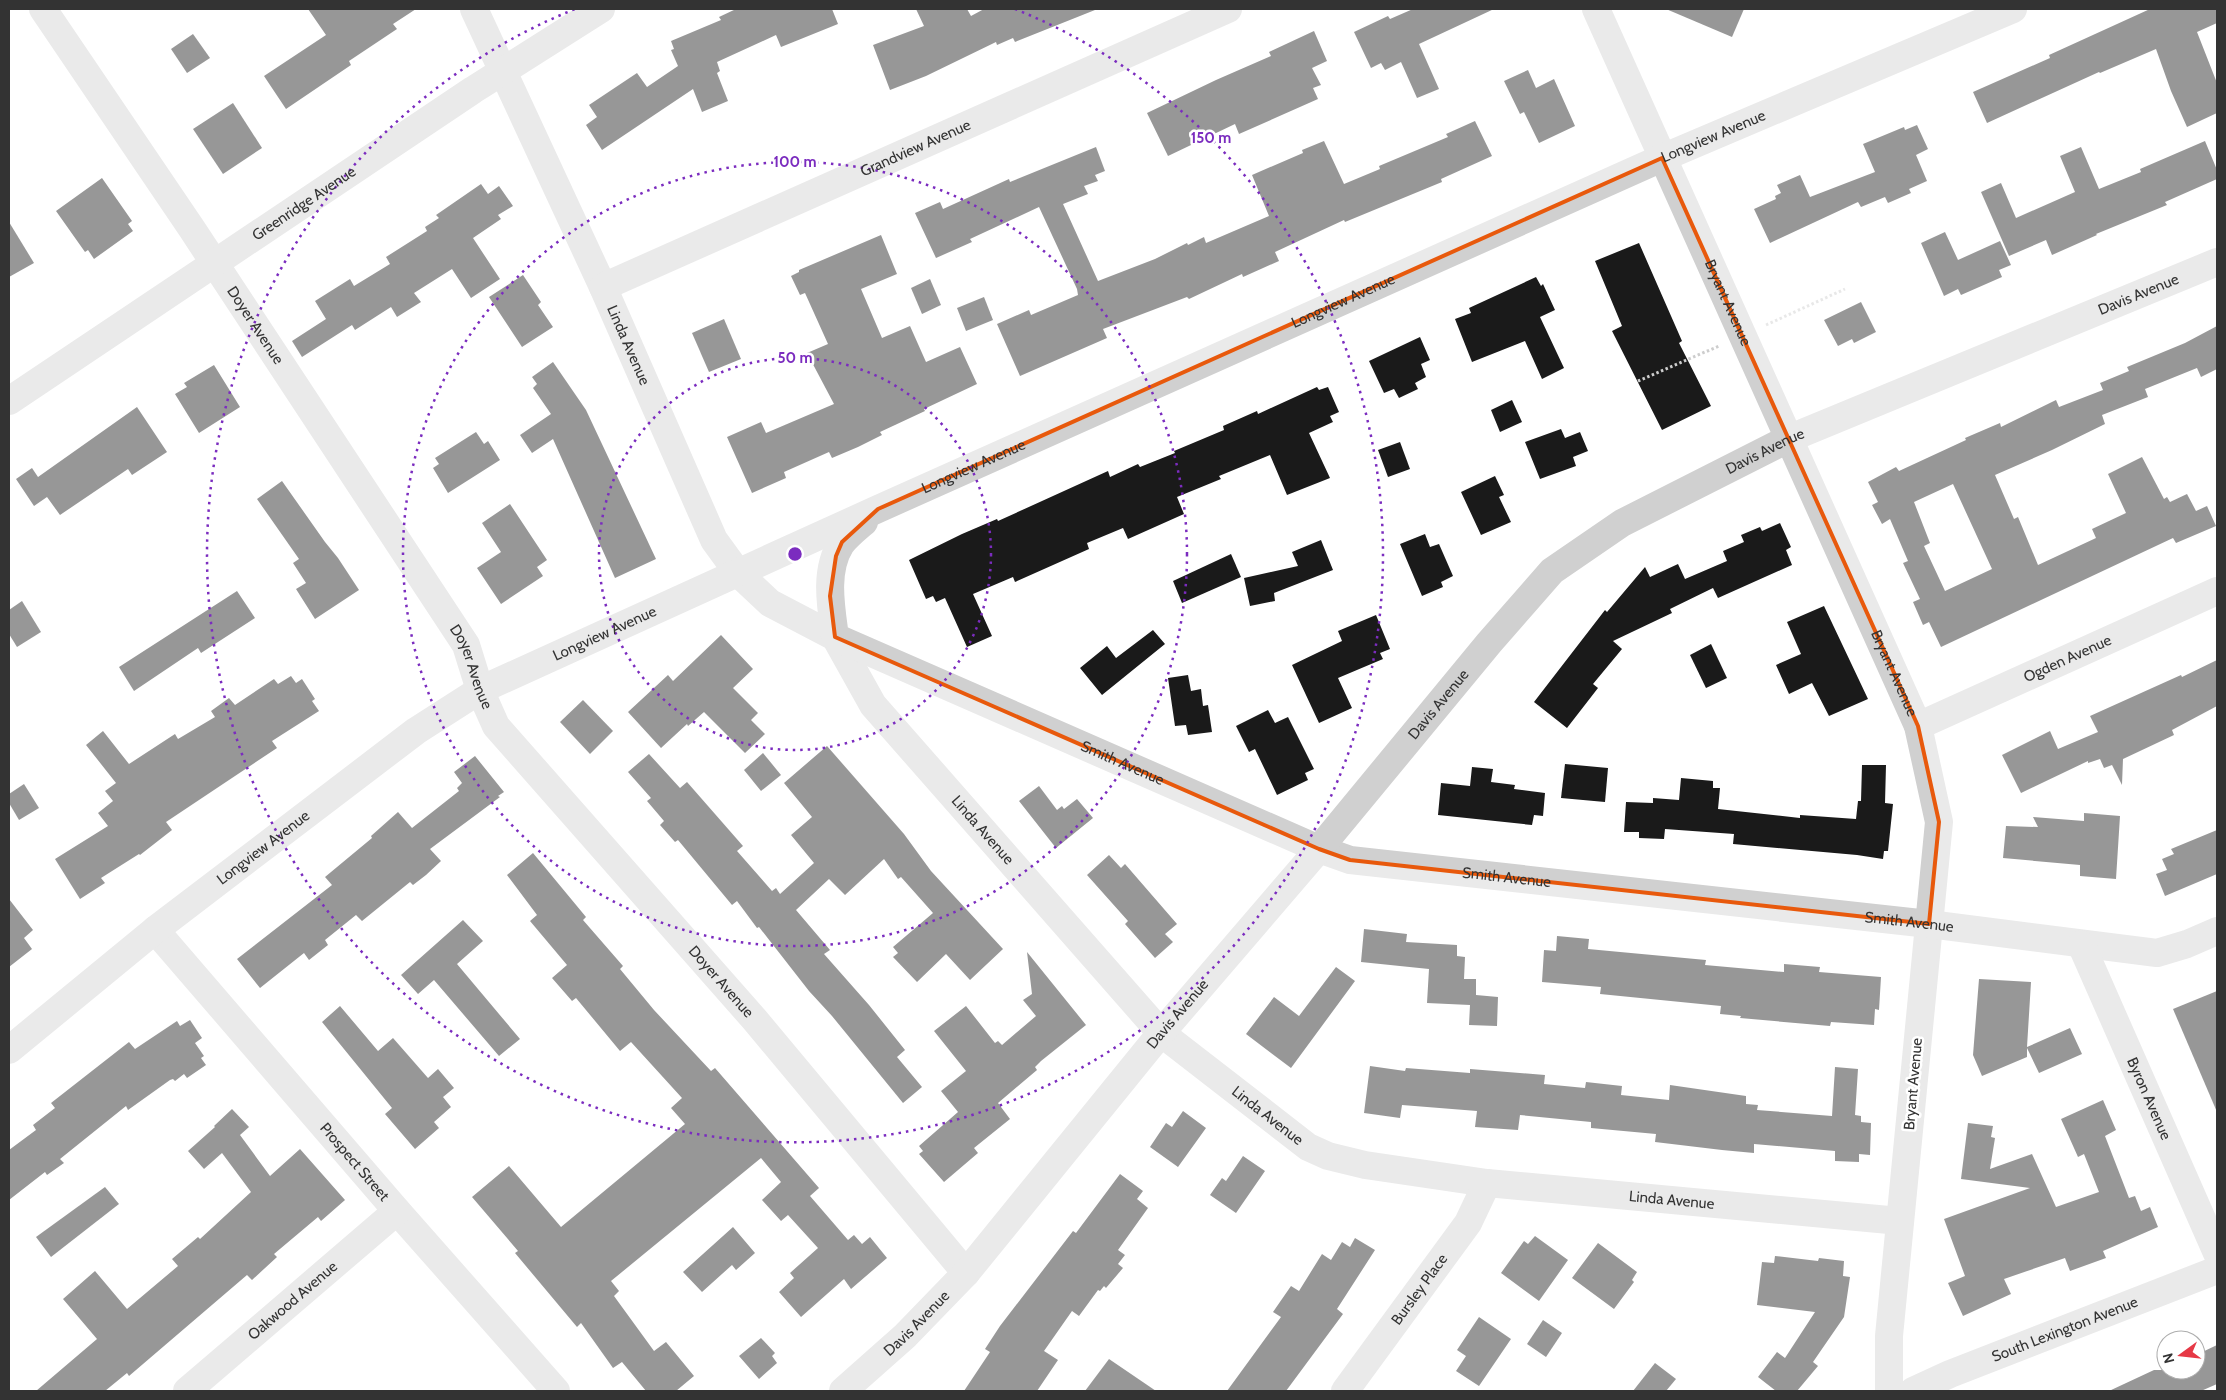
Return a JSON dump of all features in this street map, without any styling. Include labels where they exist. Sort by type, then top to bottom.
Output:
[{"type":"street","name":"Doyer Avenue","points":[[43,9],[466,645],[480,690],[496,726],[755,1020],[966,1273]]},
{"type":"street","name":"Linda Avenue","points":[[474,9],[603,287],[714,540],[738,573],[770,603],[834,637]]},
{"type":"street","name":"Greenridge Avenue","points":[[9,401],[502,70],[601,9]]},
{"type":"street","name":"Grandview Avenue","points":[[603,287],[1228,9]]},
{"type":"street","name":"Bryant Avenue","points":[[1596,9],[1918,726],[1939,822],[1889,1336],[1889,1391]]},
{"type":"street","name":"Longview Avenue","points":[[9,1050],[155,930],[416,731],[480,690],[878,509],[1662,158],[2013,9]]},
{"type":"street","name":"Davis Avenue","points":[[843,1391],[905,1336],[966,1273],[1161,1034],[1319,849],[1489,643],[1552,571],[1622,523],[1788,440],[2217,262]]},
{"type":"street","name":"Linda Avenue","points":[[878,509],[842,542],[831,574],[830,596],[834,637],[873,705],[1161,1034],[1308,1147],[1328,1156],[1365,1164],[1487,1183],[1900,1220]]},
{"type":"street","name":"Ogden Avenue","points":[[1918,726],[2217,591]]},
{"type":"street","name":"Smith Avenue","points":[[834,637],[1319,849],[1350,860],[1929,924],[2157,953],[2188,944],[2217,931]]},
{"type":"street","name":"Prospect Street","points":[[155,930],[397,1211],[556,1391]]},
{"type":"street","name":"Byron Avenue","points":[[2081,944],[2217,1253]]},
{"type":"street","name":"Bursley Place","points":[[1345,1391],[1468,1223],[1487,1183]]},
{"type":"street","name":"Oakwood Avenue","points":[[187,1391],[397,1211]]},
{"type":"street","name":"South Lexington Avenue","points":[[1913,1391],[1950,1374],[2217,1270]]},
{"type":"highlighted area","points":[[1662,158],[1918,726],[1939,822],[1929,924],[1350,860],[1319,849],[835,637],[830,596],[836,556],[842,542],[878,509]]},
{"type":"building","points":[[308,9],[416,9],[393,24],[397,29],[349,61],[351,65],[286,109],[264,76],[326,35]]},
{"type":"building","points":[[736,9],[832,9],[838,24],[781,47],[776,35],[717,62],[720,71],[717,73],[728,101],[702,112],[693,89],[602,150],[586,125],[597,117],[589,105],[637,73],[647,87],[678,66],[671,50],[674,49],[671,41],[721,20],[719,17]]},
{"type":"building","points":[[916,9],[967,9],[971,16],[984,9],[1095,10],[1015,42],[1013,38],[997,45],[996,42],[926,76],[890,90],[873,45],[924,26]]},
{"type":"building","points":[[1413,9],[1494,9],[1419,44],[1439,89],[1417,98],[1401,62],[1385,70],[1381,63],[1371,68],[1354,32],[1388,16],[1390,19]]},
{"type":"building","points":[[1666,9],[1744,9],[1732,37]]},
{"type":"building","points":[[2150,9],[2217,9],[2217,23],[2197,32],[2217,83],[2217,113],[2187,127],[2171,91],[2156,49],[2099,72],[1987,123],[1973,92],[2050,58],[2049,55]]},
{"type":"building","points":[[1314,31],[1327,61],[1312,68],[1321,85],[1313,88],[1318,99],[1239,134],[1235,124],[1168,156],[1147,113],[1271,56],[1269,52]]},
{"type":"building","points":[[193,34],[210,58],[187,73],[171,49]]},
{"type":"building","points":[[1528,70],[1536,88],[1554,79],[1575,126],[1539,143],[1524,112],[1520,114],[1504,81]]},
{"type":"building","points":[[233,103],[262,148],[223,174],[193,129]]},
{"type":"building","points":[[1475,121],[1492,156],[1441,179],[1442,182],[1345,222],[1344,220],[1275,252],[1279,261],[1243,277],[1242,274],[1189,299],[1187,297],[1103,329],[1107,338],[1020,376],[997,324],[1029,310],[1031,315],[1078,295],[1077,289],[1039,207],[970,239],[972,242],[936,258],[915,213],[940,202],[943,209],[1009,179],[1010,182],[1096,147],[1105,171],[1095,175],[1098,181],[1084,186],[1088,194],[1063,204],[1098,281],[1155,259],[1187,243],[1188,245],[1204,237],[1206,243],[1269,216],[1252,175],[1303,153],[1302,150],[1324,141],[1344,184],[1380,169],[1379,166],[1448,137],[1446,134]]},
{"type":"building","points":[[1917,125],[1928,149],[1916,155],[1927,181],[1909,189],[1911,193],[1888,203],[1885,197],[1861,207],[1858,202],[1770,243],[1754,209],[1776,199],[1775,196],[1781,193],[1777,185],[1800,175],[1810,197],[1875,172],[1863,144],[1904,127],[1905,130]]},
{"type":"building","points":[[2205,141],[2217,170],[2217,179],[2165,202],[2167,205],[2096,234],[2052,255],[2046,240],[2009,256],[1981,192],[2001,183],[2016,218],[2075,192],[2060,156],[2081,147],[2099,189],[2141,172],[2140,169]]},
{"type":"building","points":[[102,178],[132,221],[128,224],[133,231],[94,259],[88,250],[85,252],[56,211]]},
{"type":"building","points":[[481,184],[488,194],[499,186],[513,206],[498,215],[501,219],[473,238],[500,279],[471,298],[452,269],[414,293],[421,302],[397,317],[391,307],[355,330],[352,325],[302,357],[292,341],[326,319],[315,301],[350,279],[354,286],[390,264],[386,257],[427,231],[425,227],[439,218],[436,215]]},
{"type":"building","points":[[9,222],[34,263],[9,277]]},
{"type":"building","points":[[1945,232],[1958,260],[2000,241],[2011,265],[1999,270],[2002,277],[1961,295],[1958,289],[1944,296],[1921,243]]},
{"type":"building","points":[[881,235],[897,274],[861,289],[882,338],[910,326],[926,362],[960,347],[977,384],[880,432],[882,435],[858,447],[832,458],[829,452],[784,472],[786,478],[752,493],[727,437],[761,422],[766,433],[834,404],[807,353],[828,344],[805,293],[800,295],[791,276],[799,272],[799,270]]},
{"type":"building","points":[[1639,243],[1682,341],[1679,343],[1711,406],[1662,430],[1612,331],[1622,326],[1595,261]]},
{"type":"building","points":[[523,275],[541,302],[538,305],[553,327],[522,347],[489,297]]},
{"type":"building","points":[[1536,277],[1541,286],[1543,284],[1555,310],[1540,317],[1564,368],[1542,379],[1525,341],[1472,362],[1455,319],[1471,313],[1469,308]]},
{"type":"building","points":[[930,279],[941,305],[922,314],[911,288]]},
{"type":"building","points":[[984,297],[993,320],[966,331],[957,308]]},
{"type":"building","points":[[1861,302],[1876,332],[1854,343],[1852,339],[1838,346],[1824,320]]},
{"type":"building","points":[[724,319],[741,359],[709,372],[692,333]]},
{"type":"building","points":[[2217,326],[2217,369],[2201,377],[2197,368],[2145,389],[2148,397],[2102,415],[2105,424],[1995,475],[2014,519],[2018,517],[2038,565],[2096,538],[2092,529],[2126,513],[2108,474],[2142,457],[2164,499],[2167,497],[2170,502],[2187,494],[2196,511],[2207,506],[2216,526],[2176,543],[2173,538],[1941,647],[1929,622],[1923,625],[1913,602],[1920,599],[1903,563],[1908,561],[1890,519],[1882,524],[1872,505],[1878,502],[1868,482],[1896,467],[1899,471],[2000,423],[2001,427],[2056,400],[2059,407],[2103,390],[2100,383],[2129,371],[2127,367],[2185,343]],"holes":[[[1953,484],[1992,569],[1945,591],[1924,546],[1930,543],[1914,502]]]},
{"type":"building","points":[[1420,337],[1430,360],[1421,364],[1426,377],[1415,383],[1418,389],[1399,398],[1394,389],[1384,393],[1369,361]]},
{"type":"building","points":[[553,362],[586,410],[656,559],[615,578],[553,439],[532,453],[520,435],[551,414],[533,388],[537,384],[532,377]]},
{"type":"building","points":[[214,365],[240,407],[199,433],[175,394],[187,387],[184,383]]},
{"type":"building","points":[[1317,387],[1319,390],[1328,387],[1339,412],[1330,416],[1333,422],[1309,433],[1330,478],[1287,495],[1270,455],[1219,476],[1221,479],[1177,497],[1184,514],[1128,539],[1123,528],[1087,543],[1089,549],[1015,582],[1013,577],[973,594],[992,636],[967,647],[945,598],[936,602],[933,596],[926,599],[909,560],[962,534],[997,519],[998,521],[1108,471],[1110,477],[1138,464],[1140,467],[1175,453],[1174,451],[1224,430],[1223,426],[1257,411],[1258,414]]},
{"type":"building","points":[[1512,400],[1522,422],[1500,432],[1491,410]]},
{"type":"building","points":[[137,407],[167,452],[132,475],[128,469],[60,515],[47,497],[34,506],[16,479],[32,468],[38,477]]},
{"type":"building","points":[[1561,429],[1565,438],[1580,432],[1588,451],[1573,457],[1576,466],[1540,479],[1525,442]]},
{"type":"building","points":[[476,432],[484,444],[488,441],[500,460],[448,493],[433,468],[439,464],[435,458]]},
{"type":"building","points":[[1400,442],[1410,469],[1388,477],[1378,450]]},
{"type":"building","points":[[1495,476],[1504,495],[1499,497],[1511,522],[1481,535],[1461,492]]},
{"type":"building","points":[[282,481],[359,590],[315,619],[296,589],[306,583],[293,563],[299,559],[257,499]]},
{"type":"building","points":[[510,504],[547,560],[537,567],[543,576],[501,604],[477,568],[501,552],[482,523]]},
{"type":"building","points":[[1780,523],[1791,547],[1786,550],[1792,565],[1718,598],[1713,588],[1670,609],[1672,613],[1613,641],[1622,649],[1593,684],[1598,688],[1567,728],[1534,702],[1605,610],[1607,612],[1645,567],[1650,577],[1678,564],[1685,579],[1727,561],[1723,551],[1744,542],[1741,535],[1760,527],[1762,531]]},
{"type":"building","points":[[1425,534],[1430,547],[1439,544],[1453,576],[1441,582],[1443,587],[1422,596],[1400,544]]},
{"type":"building","points":[[1321,540],[1333,570],[1274,593],[1275,601],[1250,606],[1244,578],[1298,566],[1292,552]]},
{"type":"building","points":[[1231,554],[1241,577],[1182,603],[1173,581]]},
{"type":"building","points":[[237,591],[255,618],[201,653],[198,648],[134,691],[119,667]]},
{"type":"building","points":[[22,601],[41,632],[17,647],[9,634],[9,610]]},
{"type":"building","points":[[1824,606],[1868,699],[1829,716],[1812,683],[1789,694],[1776,665],[1801,654],[1787,622]]},
{"type":"building","points":[[1376,615],[1390,649],[1380,653],[1383,659],[1338,678],[1352,708],[1319,723],[1292,665],[1342,641],[1338,631]]},
{"type":"building","points":[[1153,630],[1165,644],[1102,695],[1080,668],[1107,646],[1116,658]]},
{"type":"building","points":[[721,635],[753,669],[733,688],[758,713],[751,720],[765,734],[745,753],[704,712],[688,726],[687,724],[661,748],[628,712],[668,675],[673,681]]},
{"type":"building","points":[[1711,644],[1727,678],[1706,688],[1690,655]]},
{"type":"building","points":[[2217,660],[2217,706],[2172,730],[2174,735],[2123,759],[2122,785],[2112,765],[2104,768],[2100,759],[2088,763],[2088,761],[2021,793],[2002,755],[2050,731],[2058,749],[2098,732],[2090,716]]},
{"type":"building","points":[[1188,675],[1191,691],[1201,689],[1203,706],[1208,705],[1212,732],[1188,735],[1186,725],[1175,726],[1168,678]]},
{"type":"building","points":[[291,676],[296,683],[302,679],[315,699],[312,701],[319,711],[272,741],[277,748],[166,822],[172,830],[140,855],[101,878],[105,883],[80,899],[55,859],[108,826],[98,813],[113,801],[105,791],[116,783],[86,745],[103,731],[129,764],[175,734],[178,739],[215,717],[211,711],[229,698],[235,705],[274,679],[278,684]]},
{"type":"building","points":[[583,700],[613,731],[590,754],[560,722]]},
{"type":"building","points":[[1268,710],[1275,723],[1288,717],[1314,769],[1305,773],[1308,780],[1277,795],[1255,749],[1249,752],[1236,726]]},
{"type":"building","points":[[827,746],[904,834],[931,871],[1003,949],[970,980],[946,954],[917,982],[893,957],[898,953],[893,947],[933,913],[901,877],[898,879],[884,859],[845,895],[829,879],[796,910],[830,950],[824,954],[869,1005],[905,1050],[897,1057],[922,1087],[903,1103],[832,1016],[809,991],[759,927],[757,928],[737,901],[732,905],[678,840],[675,842],[660,825],[664,821],[647,801],[651,798],[628,772],[649,754],[680,788],[687,782],[743,846],[737,851],[772,891],[776,888],[780,894],[814,863],[791,835],[812,817],[784,783]]},
{"type":"building","points":[[763,753],[781,775],[761,791],[744,770]]},
{"type":"building","points":[[475,756],[504,792],[498,796],[500,797],[430,849],[441,861],[413,885],[410,882],[362,921],[356,915],[325,940],[328,945],[309,960],[304,953],[260,988],[237,959],[332,885],[325,877],[372,838],[371,836],[398,812],[412,828],[459,791],[457,788],[462,783],[454,772]]},
{"type":"building","points":[[1565,764],[1608,768],[1605,802],[1561,798]]},
{"type":"building","points":[[1862,765],[1886,765],[1885,803],[1893,804],[1888,851],[1884,851],[1883,859],[1733,844],[1734,834],[1665,829],[1664,839],[1639,838],[1639,832],[1624,832],[1626,802],[1653,803],[1653,798],[1679,800],[1681,778],[1713,781],[1713,788],[1720,788],[1718,809],[1800,818],[1800,815],[1856,819],[1858,801],[1861,801]]},
{"type":"building","points":[[1472,767],[1493,769],[1491,782],[1515,785],[1514,789],[1545,793],[1543,816],[1534,815],[1532,825],[1438,815],[1441,783],[1470,786]]},
{"type":"building","points":[[24,784],[39,808],[19,820],[9,803],[9,794]]},
{"type":"building","points":[[1039,786],[1057,810],[1062,806],[1064,809],[1077,799],[1093,818],[1056,848],[1019,801]]},
{"type":"building","points":[[2084,813],[2120,816],[2116,879],[2080,876],[2080,865],[2003,858],[2006,826],[2038,827],[2033,817],[2084,821]]},
{"type":"building","points":[[2217,830],[2217,874],[2165,896],[2156,874],[2167,870],[2162,859],[2174,854],[2171,849]]},
{"type":"building","points":[[533,853],[586,917],[583,920],[623,966],[620,969],[654,1010],[711,1071],[715,1068],[819,1188],[810,1196],[848,1240],[854,1235],[862,1244],[870,1237],[887,1258],[851,1289],[844,1279],[801,1317],[779,1292],[794,1278],[790,1273],[818,1248],[788,1215],[781,1221],[762,1200],[781,1182],[761,1158],[611,1281],[619,1291],[614,1296],[654,1351],[666,1342],[694,1376],[676,1391],[646,1391],[622,1362],[613,1368],[581,1323],[577,1327],[515,1253],[518,1251],[472,1197],[509,1166],[561,1227],[685,1124],[671,1108],[682,1098],[631,1042],[620,1051],[576,998],[572,1001],[552,978],[567,965],[530,921],[537,915],[507,875]]},
{"type":"building","points":[[1109,855],[1121,868],[1125,864],[1177,924],[1165,934],[1173,942],[1155,958],[1125,924],[1128,921],[1087,875]]},
{"type":"building","points":[[9,899],[33,930],[24,938],[32,949],[9,967]]},
{"type":"building","points":[[463,920],[483,941],[457,964],[520,1039],[499,1056],[434,980],[418,994],[401,975]]},
{"type":"building","points":[[1364,929],[1407,934],[1406,942],[1457,945],[1457,956],[1465,957],[1464,979],[1476,979],[1476,995],[1498,997],[1497,1026],[1469,1025],[1470,1005],[1427,1003],[1429,969],[1361,962]]},
{"type":"building","points":[[1557,936],[1589,939],[1588,949],[1706,960],[1705,965],[1784,972],[1784,964],[1820,967],[1819,972],[1881,977],[1879,1010],[1875,1009],[1874,1025],[1831,1022],[1830,1026],[1740,1018],[1741,1016],[1720,1014],[1721,1006],[1600,994],[1601,987],[1542,982],[1544,950],[1556,951]]},
{"type":"building","points":[[1027,952],[1086,1025],[1041,1061],[1035,1067],[1037,1070],[998,1103],[1010,1119],[974,1148],[978,1153],[944,1182],[919,1154],[923,1151],[919,1146],[958,1112],[941,1091],[966,1071],[934,1031],[966,1006],[995,1043],[998,1041],[1002,1045],[1036,1016],[1023,1000],[1032,994]]},
{"type":"building","points":[[1336,967],[1355,981],[1291,1068],[1246,1034],[1274,997],[1299,1016]]},
{"type":"building","points":[[1979,979],[2031,982],[2027,1047],[2070,1028],[2082,1054],[2039,1073],[2027,1048],[2027,1057],[1982,1076],[1973,1055]]},
{"type":"building","points":[[2217,991],[2217,1112],[2173,1009]]},
{"type":"building","points":[[340,1006],[378,1051],[393,1038],[428,1078],[438,1069],[454,1088],[443,1097],[451,1107],[434,1122],[439,1128],[415,1149],[385,1114],[392,1108],[322,1022]]},
{"type":"building","points":[[190,1020],[202,1038],[195,1043],[204,1056],[201,1058],[206,1065],[187,1078],[184,1074],[175,1081],[173,1079],[170,1080],[128,1110],[126,1106],[60,1159],[64,1163],[47,1175],[45,1172],[9,1200],[9,1150],[36,1130],[33,1125],[55,1108],[51,1103],[129,1042],[135,1049],[177,1021],[180,1026]]},
{"type":"building","points":[[1370,1066],[1405,1071],[1406,1068],[1470,1073],[1470,1069],[1545,1075],[1544,1084],[1585,1088],[1586,1082],[1622,1086],[1621,1095],[1669,1100],[1670,1085],[1746,1096],[1746,1104],[1758,1105],[1757,1110],[1832,1116],[1835,1067],[1858,1069],[1855,1115],[1861,1116],[1861,1122],[1871,1123],[1870,1155],[1859,1154],[1859,1162],[1835,1161],[1835,1151],[1754,1144],[1754,1153],[1722,1150],[1655,1142],[1656,1134],[1591,1128],[1591,1122],[1520,1115],[1518,1130],[1475,1127],[1477,1111],[1402,1105],[1400,1118],[1364,1113]]},
{"type":"building","points":[[2103,1100],[2116,1130],[2105,1136],[2129,1198],[2135,1196],[2141,1211],[2150,1207],[2158,1227],[2103,1251],[2106,1258],[2070,1271],[2065,1258],[2004,1279],[2011,1294],[1963,1316],[1948,1283],[1965,1276],[1944,1219],[2030,1188],[1961,1179],[1968,1123],[1993,1126],[1991,1137],[1995,1138],[1990,1169],[2032,1154],[2056,1207],[2099,1192],[2084,1154],[2078,1157],[2061,1119]]},
{"type":"building","points":[[232,1109],[249,1127],[240,1135],[270,1176],[300,1149],[345,1200],[321,1221],[318,1217],[274,1254],[277,1257],[252,1280],[247,1275],[129,1376],[127,1373],[105,1391],[36,1391],[97,1339],[63,1299],[95,1271],[127,1309],[178,1266],[172,1259],[198,1237],[200,1239],[251,1192],[222,1153],[204,1169],[188,1151]]},
{"type":"building","points":[[1183,1111],[1206,1128],[1178,1167],[1150,1147],[1166,1123],[1172,1127]]},
{"type":"building","points":[[1243,1156],[1265,1171],[1236,1213],[1210,1195],[1222,1178],[1226,1181]]},
{"type":"building","points":[[1120,1174],[1143,1191],[1137,1199],[1148,1208],[1118,1250],[1125,1255],[1118,1264],[1123,1268],[1106,1288],[1104,1286],[1100,1291],[1098,1290],[1079,1316],[1072,1311],[1044,1351],[1058,1360],[1037,1391],[964,1391],[990,1352],[985,1349],[1000,1326],[1073,1231],[1076,1233]]},
{"type":"building","points":[[105,1187],[119,1204],[51,1257],[36,1237]]},
{"type":"building","points":[[733,1227],[755,1253],[736,1270],[732,1265],[702,1292],[683,1272]]},
{"type":"building","points":[[1535,1236],[1568,1260],[1539,1301],[1501,1273],[1524,1241],[1528,1244]]},
{"type":"building","points":[[1355,1238],[1375,1250],[1337,1309],[1343,1314],[1286,1391],[1227,1391],[1281,1317],[1273,1312],[1291,1286],[1299,1291],[1322,1254],[1331,1260],[1342,1242],[1350,1247]]},
{"type":"building","points":[[1598,1243],[1637,1272],[1632,1280],[1634,1282],[1614,1309],[1572,1278]]},
{"type":"building","points":[[1775,1256],[1818,1261],[1819,1258],[1844,1261],[1843,1276],[1850,1277],[1844,1317],[1813,1362],[1818,1366],[1797,1391],[1776,1391],[1758,1377],[1777,1352],[1785,1358],[1815,1312],[1757,1305],[1762,1262],[1774,1263]]},
{"type":"building","points":[[1479,1317],[1511,1339],[1479,1386],[1456,1371],[1466,1356],[1457,1350]]},
{"type":"building","points":[[1543,1320],[1562,1333],[1546,1357],[1527,1344]]},
{"type":"building","points":[[761,1338],[775,1353],[772,1356],[777,1363],[759,1379],[739,1356]]},
{"type":"building","points":[[2217,1345],[2217,1384],[2201,1391],[2109,1391],[2154,1370],[2156,1370],[2156,1380],[2206,1380],[2206,1350]]},
{"type":"building","points":[[1109,1359],[1156,1391],[1085,1391]]},
{"type":"building","points":[[1655,1363],[1676,1379],[1666,1391],[1633,1391]]}]
